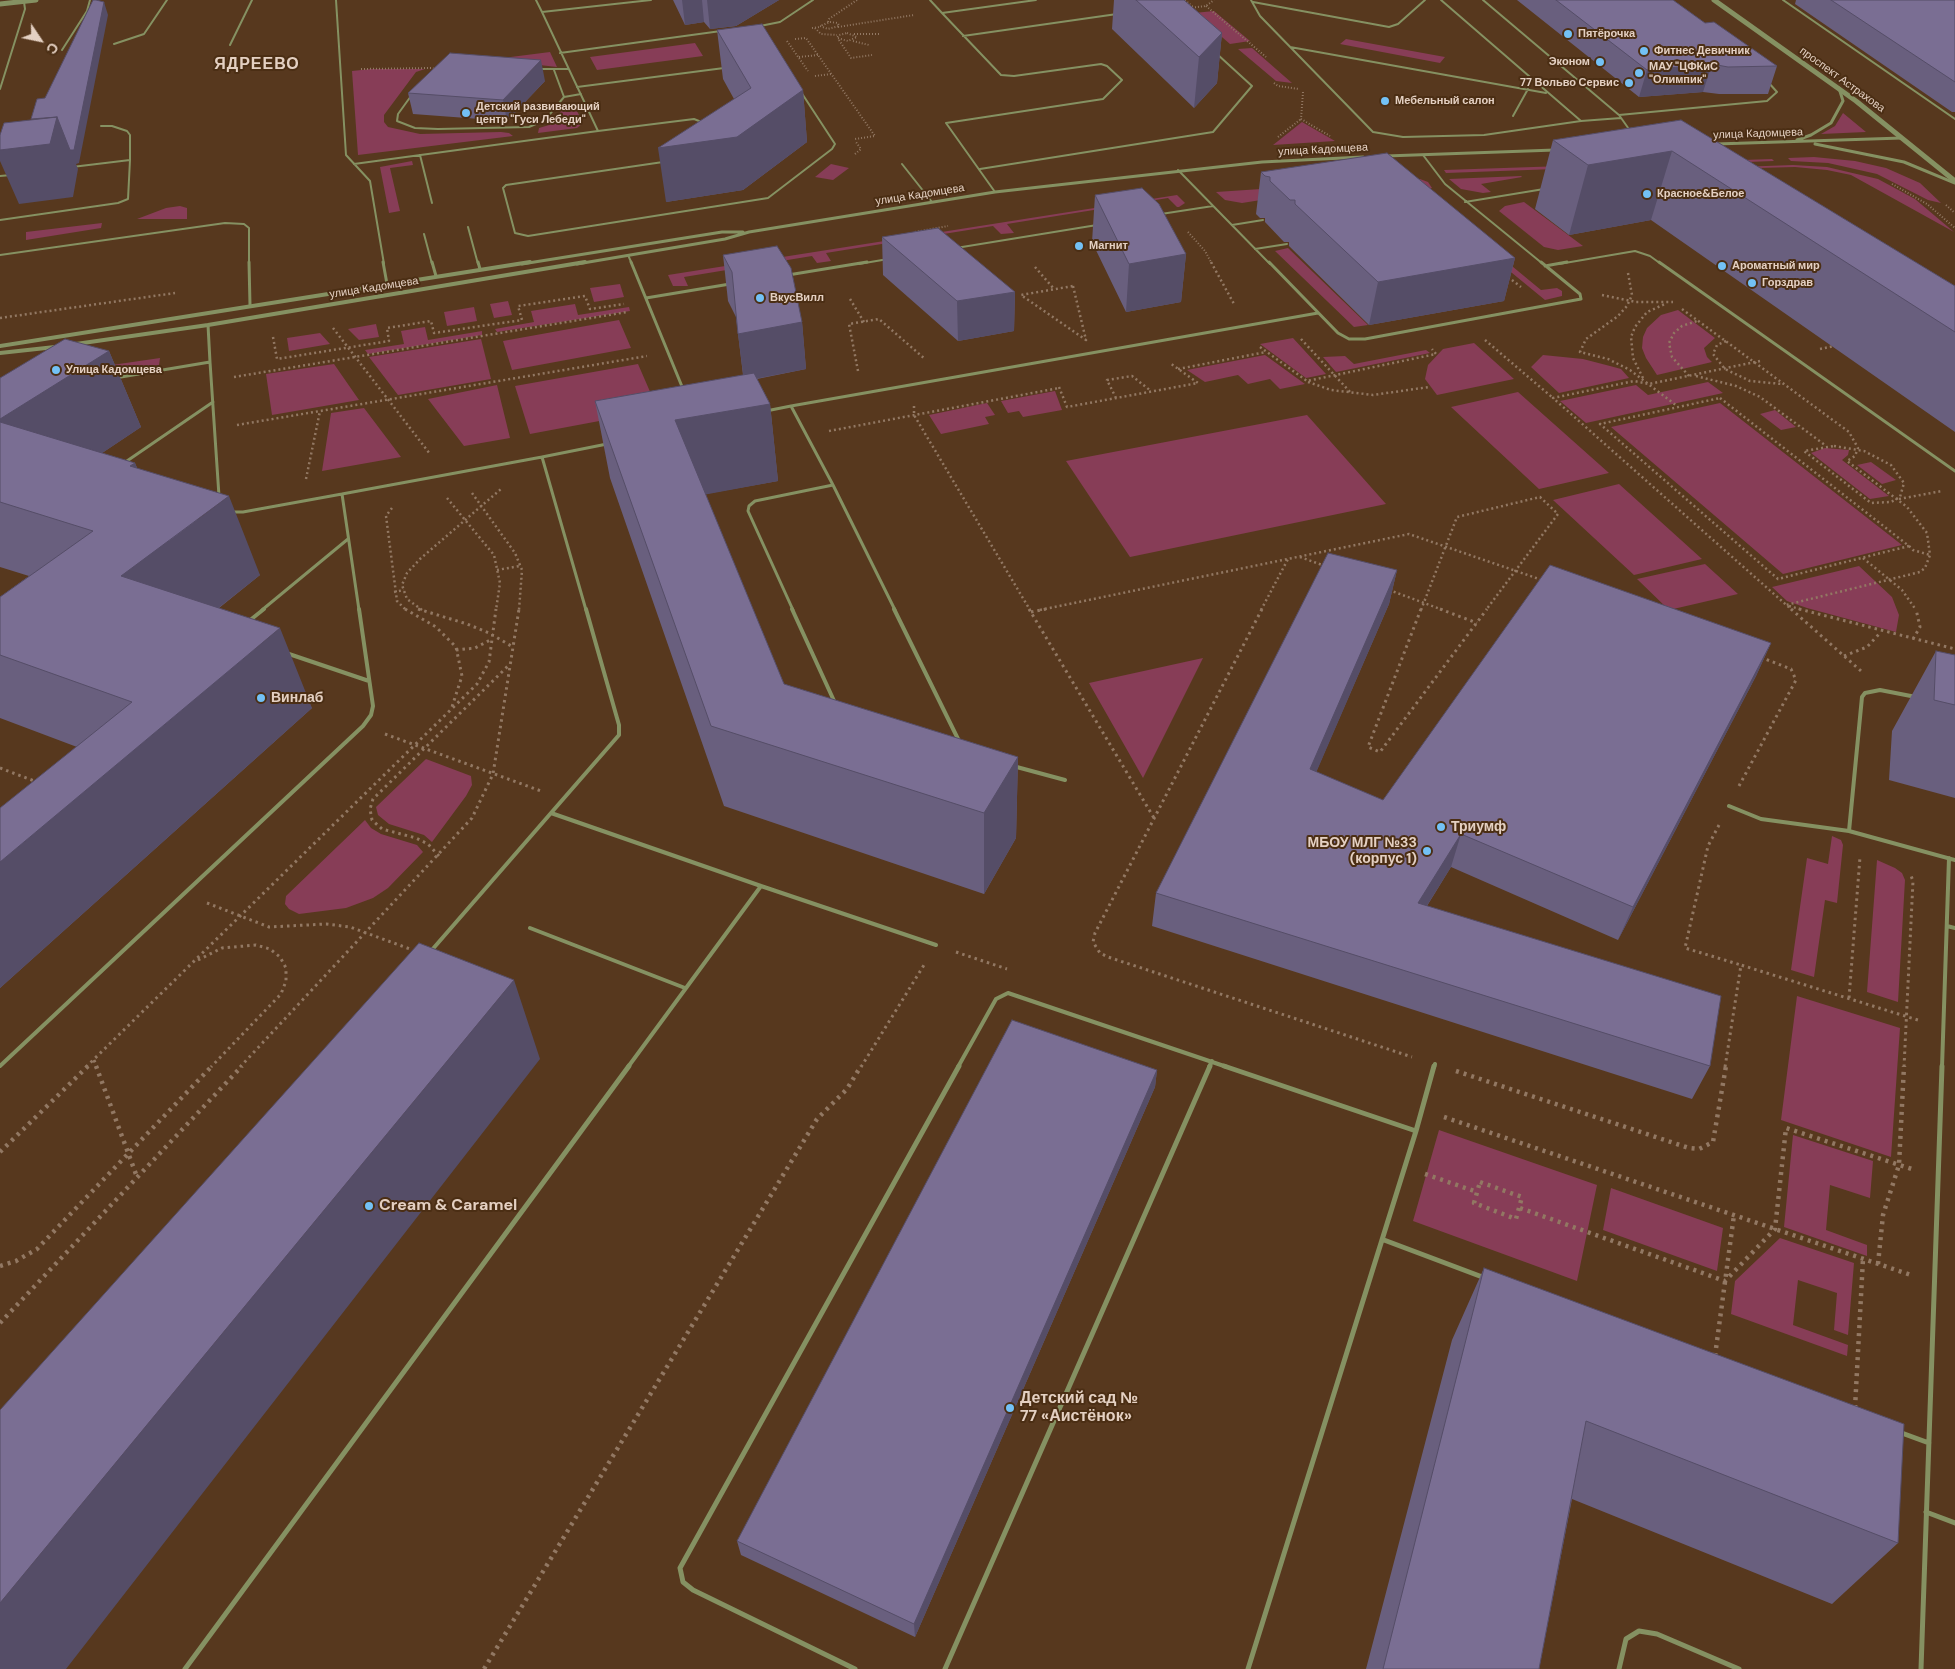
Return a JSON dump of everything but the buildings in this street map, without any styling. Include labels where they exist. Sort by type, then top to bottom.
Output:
[{"type":"street","points":[[0,4],[36,0]]},
{"type":"street","name":"проспект Астрахова","points":[[1714,0],[1839,88],[1955,182]]},
{"type":"street","points":[[1784,142],[1811,135],[1831,122],[1843,102],[1839,88]]},
{"type":"street","name":"улица Кадомцева","points":[[1711,144],[1903,138]]},
{"type":"street","points":[[1784,142],[1823,144],[1883,156],[1925,169],[1955,182]]},
{"type":"street","name":"улица Кадомцева","points":[[1380,157],[1558,150]]},
{"type":"street","name":"улица Кадомцева","points":[[71,345],[208,325],[725,239],[749,232],[995,192],[1262,162],[1372,157]]},
{"type":"street","name":"улица Кадомцева","points":[[0,346],[250,305],[722,232],[749,232]]},
{"type":"street","points":[[0,353],[61,346]]},
{"type":"lane","points":[[62,50],[87,11],[90,0]]},
{"type":"lane","points":[[114,44],[144,34],[167,0]]},
{"type":"lane","points":[[230,45],[252,0]]},
{"type":"lane","points":[[336,0],[346,155],[370,181],[387,284]]},
{"type":"lane","points":[[536,0],[598,131]]},
{"type":"lane","points":[[542,12],[651,0]]},
{"type":"lane","points":[[754,26],[780,22],[813,0]]},
{"type":"lane","points":[[930,0],[1001,74],[1014,76],[1101,64],[1107,66],[1122,80],[1105,98],[946,123],[995,192]]},
{"type":"lane","points":[[941,12],[1036,0]]},
{"type":"lane","points":[[1252,1],[1389,27],[1398,24],[1425,0]]},
{"type":"lane","points":[[1441,0],[1581,121]]},
{"type":"lane","points":[[1483,0],[1620,116],[1633,134]]},
{"type":"lane","points":[[1782,0],[1955,119]]},
{"type":"lane","points":[[1252,1],[1260,16],[1367,129],[1381,134],[1403,137],[1484,135],[1620,116],[1767,101],[1774,98],[1777,92],[1766,81]]},
{"type":"lane","points":[[0,89],[25,8],[24,2]]},
{"type":"lane","points":[[963,36],[1119,13]]},
{"type":"lane","points":[[560,53],[725,30]]},
{"type":"lane","points":[[1290,47],[1549,93]]},
{"type":"lane","points":[[980,169],[1213,132],[1252,86],[1216,52]]},
{"type":"lane","points":[[577,87],[731,67]]},
{"type":"lane","points":[[535,69],[568,69]]},
{"type":"lane","points":[[554,70],[564,97]]},
{"type":"lane","points":[[440,71],[426,77],[398,114],[397,121],[408,126],[425,129],[529,127],[545,120],[564,97],[580,94]]},
{"type":"lane","points":[[670,161],[506,185],[503,188],[515,233],[528,236],[768,198],[832,149],[835,144],[798,88]]},
{"type":"lane","points":[[1513,116],[1528,89]]},
{"type":"lane","points":[[354,164],[696,119],[702,121],[706,129]]},
{"type":"lane","points":[[0,220],[124,201],[129,197],[130,135],[127,130],[112,126],[101,126]]},
{"type":"lane","points":[[420,155],[432,203]]},
{"type":"lane","points":[[1178,170],[1318,313],[1343,336],[1356,339],[1544,307],[1578,300],[1581,297],[1439,179],[1423,155]]},
{"type":"lane","points":[[66,168],[130,160]]},
{"type":"lane","points":[[902,164],[932,202]]},
{"type":"lane","points":[[0,176],[19,174]]},
{"type":"lane","points":[[1465,202],[1549,188]]},
{"type":"lane","points":[[1154,216],[1213,206]]},
{"type":"lane","points":[[1232,226],[1263,220]]},
{"type":"lane","points":[[0,255],[225,223],[244,224],[249,228],[250,305]]},
{"type":"lane","points":[[949,249],[1105,224]]},
{"type":"lane","points":[[468,227],[480,269]]},
{"type":"lane","points":[[424,234],[436,276]]},
{"type":"lane","points":[[1255,249],[1287,244]]},
{"type":"lane","points":[[1545,266],[1635,251],[1650,256],[1955,471]]},
{"type":"lane","points":[[628,255],[686,395]]},
{"type":"lane","points":[[783,276],[890,258]]},
{"type":"lane","points":[[646,298],[734,284]]},
{"type":"lane","points":[[763,412],[1318,313]]},
{"type":"lane","points":[[208,325],[219,499]]},
{"type":"lane","points":[[111,381],[210,362]]},
{"type":"lane","points":[[120,465],[213,402]]},
{"type":"lane","points":[[791,406],[833,485],[961,744]]},
{"type":"lane","points":[[224,510],[243,512],[611,443]]},
{"type":"lane","points":[[427,955],[619,735],[619,725],[542,457]]},
{"type":"lane","points":[[833,485],[755,501],[749,506],[748,511],[836,705]]},
{"type":"lane","points":[[212,494],[219,492]]},
{"type":"lane","points":[[0,1066],[363,726],[371,715],[373,706],[342,494]]},
{"type":"lane","points":[[243,625],[348,539]]},
{"type":"lane","points":[[278,650],[369,681]]},
{"type":"lane","points":[[1849,830],[1862,697],[1865,693],[1871,691],[1891,691],[1918,697]]},
{"type":"lane","points":[[1011,766],[1065,780]]},
{"type":"lane","points":[[1729,806],[1761,819],[1849,830],[1955,860]]},
{"type":"lane","points":[[551,813],[936,945]]},
{"type":"lane","points":[[1921,1669],[1948,858]]},
{"type":"lane","points":[[185,1669],[761,886]]},
{"type":"lane","points":[[1947,926],[1955,928]]},
{"type":"lane","points":[[530,928],[686,988]]},
{"type":"lane","points":[[856,1669],[693,1590],[683,1582],[680,1568],[996,1000],[1003,994],[1014,994],[1416,1131]]},
{"type":"lane","points":[[945,1669],[1212,1062]]},
{"type":"lane","points":[[1248,1669],[1384,1240],[1435,1064]]},
{"type":"lane","points":[[1384,1240],[1494,1281]]},
{"type":"lane","points":[[1855,1416],[1929,1443]]},
{"type":"lane","points":[[1926,1512],[1955,1523]]},
{"type":"lane","points":[[1620,1669],[1626,1639],[1639,1631],[1656,1634],[1739,1669]]},
{"type":"path","points":[[828,22],[829,18],[857,0]]},
{"type":"path","points":[[1185,0],[1194,7]]},
{"type":"path","points":[[1186,8],[1206,6],[1214,0]]},
{"type":"path","points":[[1206,6],[1267,58]]},
{"type":"path","points":[[838,27],[838,23],[828,22],[820,26],[828,29],[941,12]]},
{"type":"path","points":[[815,28],[821,34],[880,34]]},
{"type":"path","points":[[851,40],[857,37],[854,34]]},
{"type":"path","points":[[838,35],[850,58],[872,55]]},
{"type":"path","points":[[787,40],[806,38],[875,136],[854,139]]},
{"type":"path","points":[[839,40],[851,40],[869,45]]},
{"type":"path","points":[[799,57],[818,55]]},
{"type":"path","points":[[341,72],[371,68],[432,68],[440,71]]},
{"type":"path","points":[[812,76],[831,74]]},
{"type":"path","points":[[1278,137],[1301,119],[1303,89],[1296,83]]},
{"type":"path","points":[[1301,119],[1334,138]]},
{"type":"path","points":[[1942,201],[1955,213]]},
{"type":"path","points":[[1185,230],[1205,251],[1246,326]]},
{"type":"path","points":[[1609,255],[1636,275]]},
{"type":"path","points":[[1622,264],[1630,279],[1632,295],[1630,302],[1618,316],[1586,339],[1580,352],[1618,364],[1649,384],[1677,406]]},
{"type":"path","points":[[1036,267],[1054,289]]},
{"type":"path","points":[[1506,275],[1544,307]]},
{"type":"path","points":[[1073,286],[1086,340],[1021,295],[1054,289],[1073,286]]},
{"type":"path","points":[[1596,292],[1630,302],[1672,302]]},
{"type":"path","points":[[272,335],[277,359],[389,341],[387,328],[432,321],[434,333],[522,320],[518,306],[585,296],[590,309],[632,303]]},
{"type":"path","points":[[1665,297],[1849,432],[1856,441],[1858,450],[1855,456],[1847,461],[1897,499],[1923,525],[1930,541],[1930,555],[1925,568],[1920,572],[1786,605]]},
{"type":"path","points":[[850,299],[864,322]]},
{"type":"path","points":[[1649,384],[1637,369],[1633,358],[1631,337],[1640,319],[1647,312],[1672,302]]},
{"type":"path","points":[[858,372],[850,324],[879,319],[928,362]]},
{"type":"path","points":[[1689,376],[1672,357],[1669,344],[1674,333],[1682,326],[1698,320]]},
{"type":"path","points":[[1463,321],[1553,398],[1844,656],[1868,678],[1871,691]]},
{"type":"path","points":[[332,326],[432,457]]},
{"type":"path","points":[[1296,334],[1352,394]]},
{"type":"path","points":[[1726,341],[1717,345],[1713,354],[1725,369],[1750,381],[1783,384]]},
{"type":"path","points":[[1553,398],[1634,381],[1649,384],[1843,344]]},
{"type":"path","points":[[1178,369],[1266,352]]},
{"type":"path","points":[[228,427],[668,353]]},
{"type":"path","points":[[1056,380],[1067,407],[1198,383],[1165,359]]},
{"type":"path","points":[[1694,375],[1736,386],[1753,393],[1825,446]]},
{"type":"path","points":[[1116,398],[1108,380],[1132,376],[1151,392]]},
{"type":"path","points":[[1307,381],[1331,390],[1352,394],[1387,394],[1429,387]]},
{"type":"path","points":[[901,387],[914,406],[914,415],[1154,818]]},
{"type":"path","points":[[806,435],[1059,388]]},
{"type":"path","points":[[1909,546],[1778,579],[1600,424],[1720,398],[1909,546],[1914,550],[1930,555]]},
{"type":"path","points":[[306,481],[320,411]]},
{"type":"path","points":[[1897,499],[1904,488],[1897,471],[1879,457],[1858,450],[1825,446],[1804,451],[1871,503],[1897,499],[1947,490]]},
{"type":"path","points":[[0,1323],[439,856],[472,818],[493,774],[522,592],[520,566],[515,553],[456,472]]},
{"type":"path","points":[[503,487],[407,573],[402,585],[407,599],[418,609],[467,624],[513,647]]},
{"type":"path","points":[[0,1152],[477,684],[489,662],[500,582],[498,570],[494,556],[451,500],[444,496]]},
{"type":"path","points":[[1540,497],[1558,514],[1516,570],[1380,752],[1368,747],[1457,517],[1540,497]]},
{"type":"path","points":[[396,504],[386,516],[394,592],[397,601],[402,607],[436,627],[456,650],[462,676],[451,710]]},
{"type":"path","points":[[1031,612],[1409,534],[1544,580]]},
{"type":"path","points":[[1300,556],[1326,566]]},
{"type":"path","points":[[1863,558],[1891,580],[1910,598],[1915,606],[1920,621],[1913,639]]},
{"type":"path","points":[[1288,559],[1095,933],[1094,942],[1100,953],[1699,1150],[1713,1142],[1715,1135],[1741,965]]},
{"type":"path","points":[[498,570],[520,566]]},
{"type":"path","points":[[1388,589],[1477,623]]},
{"type":"path","points":[[394,592],[404,590]]},
{"type":"path","points":[[1786,605],[1813,615],[1955,650]]},
{"type":"path","points":[[1844,656],[1867,647],[1881,632]]},
{"type":"path","points":[[456,650],[475,648],[493,637]]},
{"type":"path","points":[[1757,656],[1791,669],[1796,680],[1708,846],[1685,948],[1943,1028]]},
{"type":"path","points":[[439,856],[428,844],[416,838],[382,828],[372,820],[370,810],[373,799],[511,664]]},
{"type":"path","points":[[363,726],[563,800]]},
{"type":"path","points":[[0,768],[41,784]]},
{"type":"path","points":[[1849,998],[1862,834]]},
{"type":"path","points":[[1878,1264],[1883,1215],[1899,1165],[1913,881],[1912,874],[1905,867]]},
{"type":"path","points":[[184,894],[269,927],[326,924],[350,927],[410,949]]},
{"type":"path","points":[[0,1266],[16,1261],[37,1249],[281,994],[286,981],[286,968],[280,957],[270,949],[256,945],[222,948],[206,955],[191,965]]},
{"type":"path","points":[[484,1669],[816,1119],[847,1089],[936,945]]},
{"type":"path","points":[[94,1060],[137,1177]]},
{"type":"path","points":[[1725,1281],[1775,1229],[1786,1128],[1938,1178]]},
{"type":"path","points":[[1406,1168],[1477,1192]]},
{"type":"path","points":[[1480,1182],[1522,1197],[1516,1219],[1474,1203],[1477,1192],[1480,1182]]},
{"type":"path","points":[[1520,1208],[1725,1281]]},
{"type":"path","points":[[1714,1363],[1734,1215]]},
{"type":"path","points":[[1855,1416],[1863,1259]]},
{"type":"shaded area","points":[[1214,11],[1250,41],[1230,44],[1194,13]]},
{"type":"shaded area","points":[[1346,39],[1445,57],[1440,63],[1340,44]]},
{"type":"shaded area","points":[[695,43],[703,56],[597,70],[590,57]]},
{"type":"shaded area","points":[[1252,48],[1292,83],[1276,81],[1238,49]]},
{"type":"shaded area","points":[[550,52],[557,67],[522,63],[440,66]]},
{"type":"shaded area","points":[[425,69],[416,72],[384,115],[384,122],[388,127],[420,134],[501,132],[509,133],[513,136],[358,155],[352,71]]},
{"type":"shaded area","points":[[573,103],[583,123],[577,128],[538,133],[539,128],[556,123],[562,107]]},
{"type":"shaded area","points":[[1843,113],[1866,132],[1821,134],[1835,126]]},
{"type":"shaded area","points":[[1302,122],[1335,141],[1273,145]]},
{"type":"shaded area","points":[[1814,157],[1855,161],[1886,168],[1920,183],[1941,203],[1928,200],[1877,174],[1828,163],[1791,161],[1788,158]]},
{"type":"shaded area","points":[[1772,159],[1774,161],[1446,173],[1444,170]]},
{"type":"shaded area","points":[[412,161],[413,165],[390,168],[400,211],[389,213],[380,167]]},
{"type":"shaded area","points":[[831,164],[849,168],[833,180],[815,177]]},
{"type":"shaded area","points":[[1793,165],[1827,167],[1878,179],[1915,199],[1954,232],[1851,175],[1827,170],[1795,167],[1572,173]]},
{"type":"shaded area","points":[[1521,176],[1481,184],[1491,192],[1483,193],[1461,189],[1449,179]]},
{"type":"shaded area","points":[[1420,179],[1428,182],[1432,188],[1421,191],[1541,290],[1557,288],[1562,291],[1562,296],[1545,300],[1417,195],[1389,181]]},
{"type":"shaded area","points":[[1381,181],[1242,203],[1225,200],[1216,192]]},
{"type":"shaded area","points":[[1177,195],[1185,203],[1179,207],[1168,198],[1007,224],[1014,233],[1001,234],[993,226],[826,253],[831,261],[817,263],[812,256],[684,277],[688,286],[673,286],[668,275]]},
{"type":"shaded area","points":[[1524,202],[1583,246],[1558,250],[1544,247],[1499,211],[1505,206]]},
{"type":"shaded area","points":[[180,206],[187,208],[187,219],[137,219],[166,208]]},
{"type":"shaded area","points":[[102,223],[101,228],[26,240],[26,232]]},
{"type":"shaded area","points":[[1288,248],[1368,325],[1354,327],[1275,251]]},
{"type":"shaded area","points":[[620,284],[624,297],[594,302],[590,288]]},
{"type":"shaded area","points":[[508,301],[512,315],[494,318],[490,304]]},
{"type":"shaded area","points":[[575,304],[578,315],[629,307],[630,311],[497,332],[495,329],[534,322],[531,311]]},
{"type":"shaded area","points":[[474,307],[477,321],[447,326],[444,312]]},
{"type":"shaded area","points":[[1678,310],[1715,338],[1704,348],[1707,357],[1712,362],[1657,375],[1642,348],[1643,337],[1647,328],[1661,315]]},
{"type":"shaded area","points":[[619,320],[631,348],[512,370],[503,341]]},
{"type":"shaded area","points":[[376,324],[379,337],[359,340],[348,329]]},
{"type":"shaded area","points":[[425,327],[428,340],[482,331],[482,335],[368,354],[365,350],[404,344],[401,331]]},
{"type":"shaded area","points":[[320,333],[330,344],[289,351],[287,338]]},
{"type":"shaded area","points":[[1293,338],[1326,374],[1306,378],[1260,344]]},
{"type":"shaded area","points":[[481,339],[491,379],[398,395],[369,357]]},
{"type":"shaded area","points":[[1474,343],[1514,379],[1437,395],[1425,379],[1428,365],[1443,349]]},
{"type":"shaded area","points":[[1426,350],[1430,353],[1336,372],[1323,357],[1345,356],[1354,364]]},
{"type":"shaded area","points":[[1265,355],[1305,384],[1280,389],[1270,379],[1248,384],[1238,375],[1205,382],[1187,370]]},
{"type":"shaded area","points":[[1543,355],[1583,359],[1610,366],[1621,369],[1629,378],[1559,393],[1531,367]]},
{"type":"shaded area","points":[[160,358],[159,365],[0,390],[105,366]]},
{"type":"shaded area","points":[[334,364],[359,400],[272,415],[266,374]]},
{"type":"shaded area","points":[[638,364],[658,410],[530,434],[515,386]]},
{"type":"shaded area","points":[[1708,382],[1723,393],[1586,423],[1560,401],[1636,385],[1648,395]]},
{"type":"shaded area","points":[[497,385],[510,438],[464,446],[428,399]]},
{"type":"shaded area","points":[[1055,391],[1062,410],[1023,417],[1019,411],[1008,413],[1001,401]]},
{"type":"shaded area","points":[[1518,392],[1609,473],[1539,489],[1451,407]]},
{"type":"shaded area","points":[[987,403],[995,415],[985,417],[989,424],[941,434],[929,415]]},
{"type":"shaded area","points":[[1720,403],[1902,545],[1783,574],[1611,427]]},
{"type":"shaded area","points":[[364,408],[401,457],[322,471],[331,413]]},
{"type":"shaded area","points":[[1775,410],[1796,427],[1781,430],[1760,414]]},
{"type":"shaded area","points":[[1307,415],[1386,504],[1130,557],[1066,461]]},
{"type":"shaded area","points":[[1825,448],[1849,450],[1848,455],[1842,460],[1889,496],[1870,499],[1811,453]]},
{"type":"shaded area","points":[[1871,462],[1896,480],[1882,484],[1857,465]]},
{"type":"shaded area","points":[[1619,484],[1702,559],[1634,575],[1553,500]]},
{"type":"shaded area","points":[[1705,564],[1738,594],[1669,610],[1637,579]]},
{"type":"shaded area","points":[[1859,566],[1892,597],[1899,615],[1896,632],[1787,601],[1772,587]]},
{"type":"shaded area","points":[[1203,658],[1143,778],[1089,683]]},
{"type":"shaded area","points":[[426,759],[471,776],[472,785],[432,842],[424,835],[389,824],[378,815],[376,807]]},
{"type":"shaded area","points":[[365,820],[371,828],[381,834],[417,845],[423,852],[388,888],[373,898],[346,908],[299,914],[289,909],[285,904],[286,896]]},
{"type":"shaded area","points":[[1832,836],[1841,840],[1843,845],[1837,903],[1825,900],[1814,977],[1791,970],[1807,858],[1828,864]]},
{"type":"shaded area","points":[[1877,860],[1902,873],[1905,880],[1898,1002],[1867,992]]},
{"type":"shaded area","points":[[1797,996],[1900,1028],[1891,1157],[1781,1120]]},
{"type":"shaded area","points":[[1439,1130],[1597,1185],[1577,1281],[1413,1221]]},
{"type":"shaded area","points":[[1793,1135],[1873,1161],[1870,1198],[1830,1185],[1826,1230],[1867,1245],[1867,1256],[1784,1227]]},
{"type":"shaded area","points":[[1611,1188],[1723,1228],[1717,1271],[1603,1230]]},
{"type":"shaded area","points":[[1780,1238],[1854,1263],[1848,1335],[1834,1330],[1837,1293],[1798,1280],[1793,1325],[1848,1345],[1847,1356],[1731,1314],[1735,1281]]},
{"type":"place","name":"Пятёрочка","points":[[1568,34]]},
{"type":"place","name":"Фитнес Девичник","points":[[1644,51]]},
{"type":"place","name":"Эконом","points":[[1600,62]]},
{"type":"place","name":"МАУ \"ЦФКиС \"Олимпик\"","points":[[1639,73]]},
{"type":"place","name":"77 Вольво Сервис","points":[[1629,83]]},
{"type":"place","name":"Мебельный салон","points":[[1385,101]]},
{"type":"place","name":"Детский развивающий центр \"Гуси Лебеди\"","points":[[466,113]]},
{"type":"place","name":"Красное&Белое","points":[[1647,194]]},
{"type":"place","name":"Магнит","points":[[1079,246]]},
{"type":"place","name":"Ароматный мир","points":[[1722,266]]},
{"type":"place","name":"Горздрав","points":[[1752,283]]},
{"type":"place","name":"ВкусВилл","points":[[760,298]]},
{"type":"place","name":"Улица Кадомцева","points":[[56,370]]},
{"type":"place","name":"Винлаб","points":[[261,698]]},
{"type":"place","name":"Триумф","points":[[1441,827]]},
{"type":"place","name":"МБОУ МЛГ №33 (корпус 1)","points":[[1427,851]]},
{"type":"place","name":"Cream & Caramel","points":[[369,1206]]},
{"type":"place","name":"Детский сад № 77 «Аистёнок»","points":[[1010,1408]]},
{"type":"district","name":"ЯДРЕЕВО","points":[[257,65]]}]
